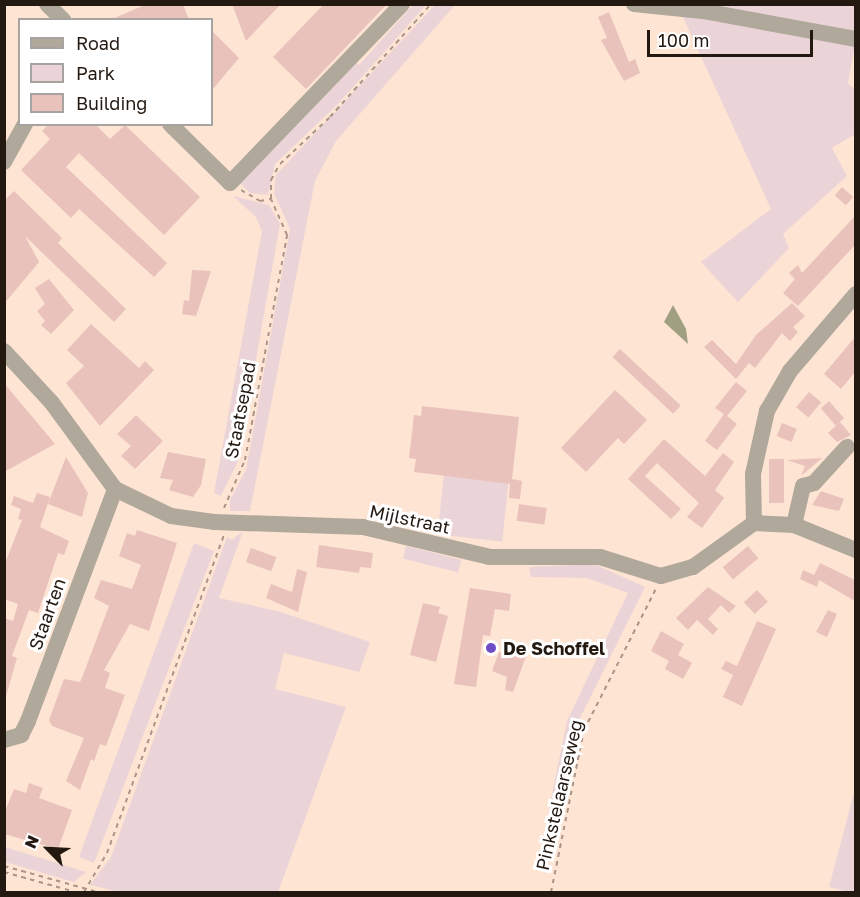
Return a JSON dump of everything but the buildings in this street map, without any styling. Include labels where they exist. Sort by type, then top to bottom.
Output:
[{"type":"street","points":[[47,4],[61,18]]},
{"type":"street","points":[[172,126],[230,183],[402,4]]},
{"type":"street","points":[[634,4],[703,11],[855,39]]},
{"type":"street","points":[[4,162],[24,126]]},
{"type":"street","points":[[754,523],[754,466],[767,411],[790,371],[855,294]]},
{"type":"street","name":"Mijlstraat","points":[[4,351],[52,403],[115,489],[171,516],[225,522],[363,527],[490,557],[600,557],[661,576]]},
{"type":"street","points":[[794,525],[803,486],[814,483],[847,447]]},
{"type":"street","name":"Staarten","points":[[4,740],[21,735],[28,721],[115,489]]},
{"type":"street","points":[[661,576],[693,567],[754,523],[794,525],[855,550]]},
{"type":"path","points":[[230,183],[252,198],[271,199],[272,180],[279,164],[330,117],[431,4]]},
{"type":"path","name":"Staatsepad","points":[[84,891],[121,816],[219,553],[225,522],[226,499],[245,460],[286,235],[271,199]]},
{"type":"path","name":"Pinkstelaarseweg","points":[[551,892],[584,730],[661,576]]},
{"type":"path","points":[[4,866],[84,891],[97,892]]},
{"type":"path","points":[[4,872],[75,892]]},
{"type":"green space","points":[[413,5],[426,5],[337,105],[275,164],[268,195],[250,193],[240,183],[353,60],[359,65]]},
{"type":"green space","points":[[435,5],[455,5],[336,141],[315,181],[250,511],[230,511],[230,500],[246,470],[290,229],[274,193],[276,175]]},
{"type":"green space","points":[[668,5],[855,5],[855,36]]},
{"type":"green space","points":[[682,15],[855,44],[848,83],[855,90],[855,134],[832,148],[847,176],[783,234],[789,248],[738,302],[701,262],[771,209]]},
{"type":"green space","points":[[233,196],[269,205],[280,224],[238,461],[221,496],[214,493],[262,231],[256,217]]},
{"type":"green space","points":[[445,464],[510,471],[502,541],[438,535]]},
{"type":"green space","points":[[243,531],[219,598],[281,612],[370,642],[359,672],[284,653],[275,689],[346,707],[278,892],[119,892],[90,885],[111,857],[227,537],[232,540]]},
{"type":"green space","points":[[194,543],[214,551],[94,863],[79,857]]},
{"type":"green space","points":[[406,546],[461,560],[458,572],[403,559]]},
{"type":"green space","points":[[594,564],[645,587],[580,718],[558,821],[547,819],[567,721],[628,593],[587,578],[531,577],[529,567]]},
{"type":"green space","points":[[855,789],[855,892],[849,892],[829,887]]},
{"type":"green space","points":[[4,847],[86,872],[74,882],[5,862]]},
{"type":"shaded area","points":[[673,305],[686,329],[688,344],[664,322]]},
{"type":"place","name":"De Schoffel","points":[[491,648]]}]
